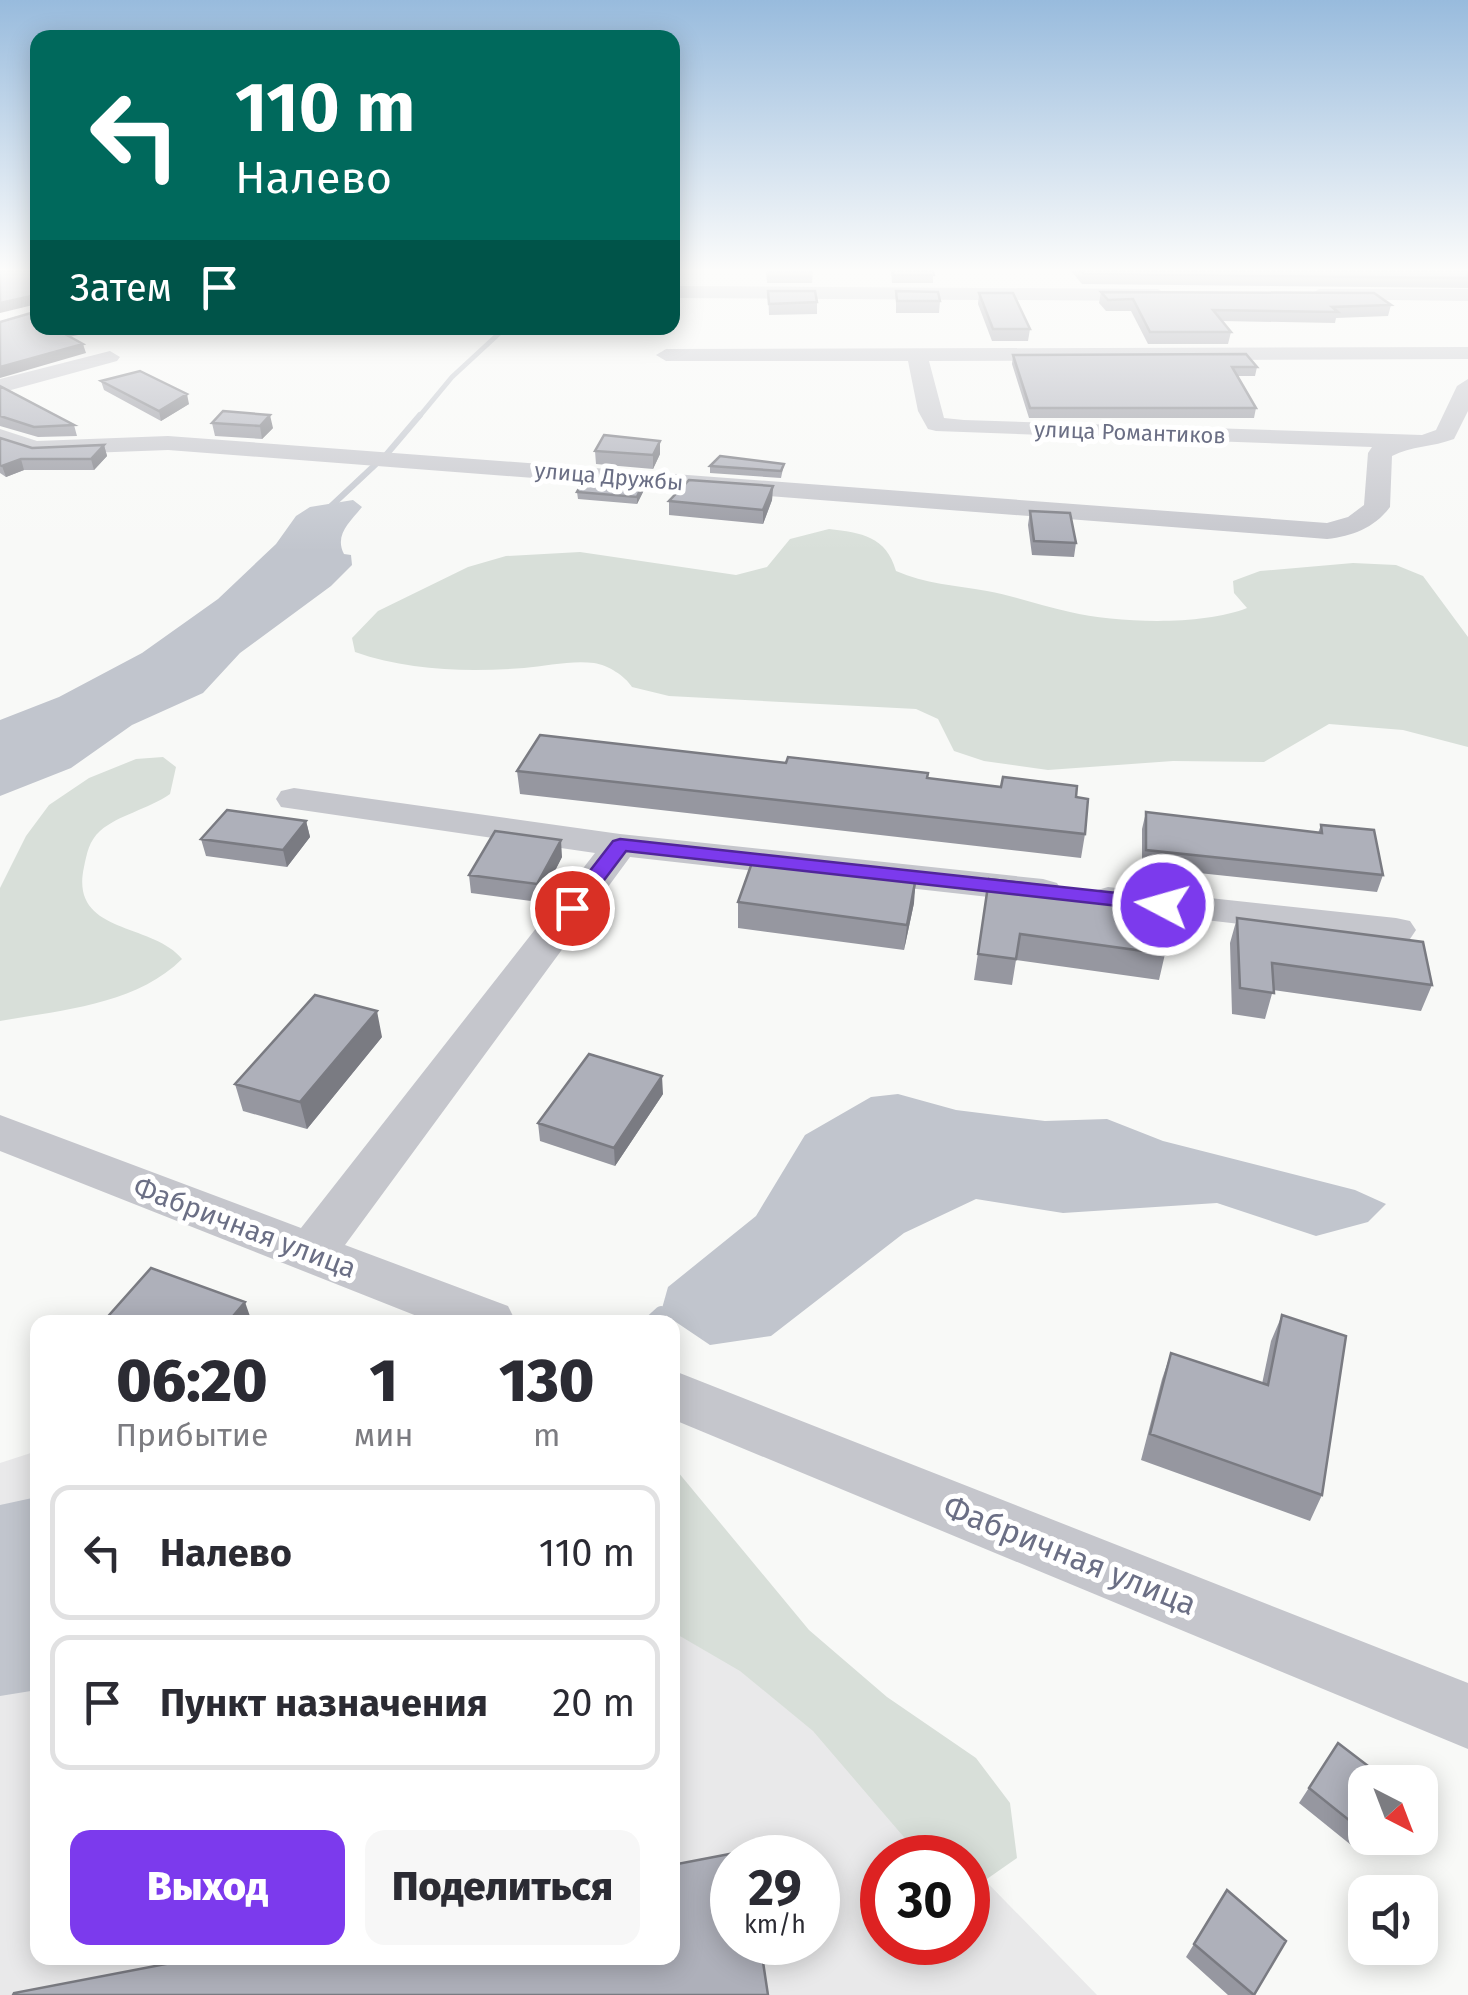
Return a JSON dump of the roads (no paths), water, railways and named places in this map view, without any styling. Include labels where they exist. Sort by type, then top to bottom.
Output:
[{"type":"street","points":[[0,386],[83,364]]},
{"type":"street","name":"улица Романтиков","points":[[919,364],[929,412],[936,424],[1397,444]]},
{"type":"street","points":[[1397,444],[1424,442],[1446,434],[1468,386]]},
{"type":"street","name":"улица Дружбы","points":[[0,436],[35,448],[168,443],[1318,532],[1341,531],[1362,522],[1377,507],[1380,454],[1397,444]]},
{"type":"street","points":[[294,799],[620,845],[1396,930]]},
{"type":"street","points":[[311,1252],[620,845]]},
{"type":"street","name":"Фабричная улица","points":[[0,1132],[471,1315]]},
{"type":"street","name":"Фабричная улица","points":[[680,1397],[1468,1716]]},
{"type":"waterway","points":[[418,418],[466,364]]},
{"type":"waterway","points":[[386,455],[420,415]]},
{"type":"waterway","points":[[329,508],[376,464]]},
{"type":"waterway","points":[[658,1315],[661,1312]]}]
